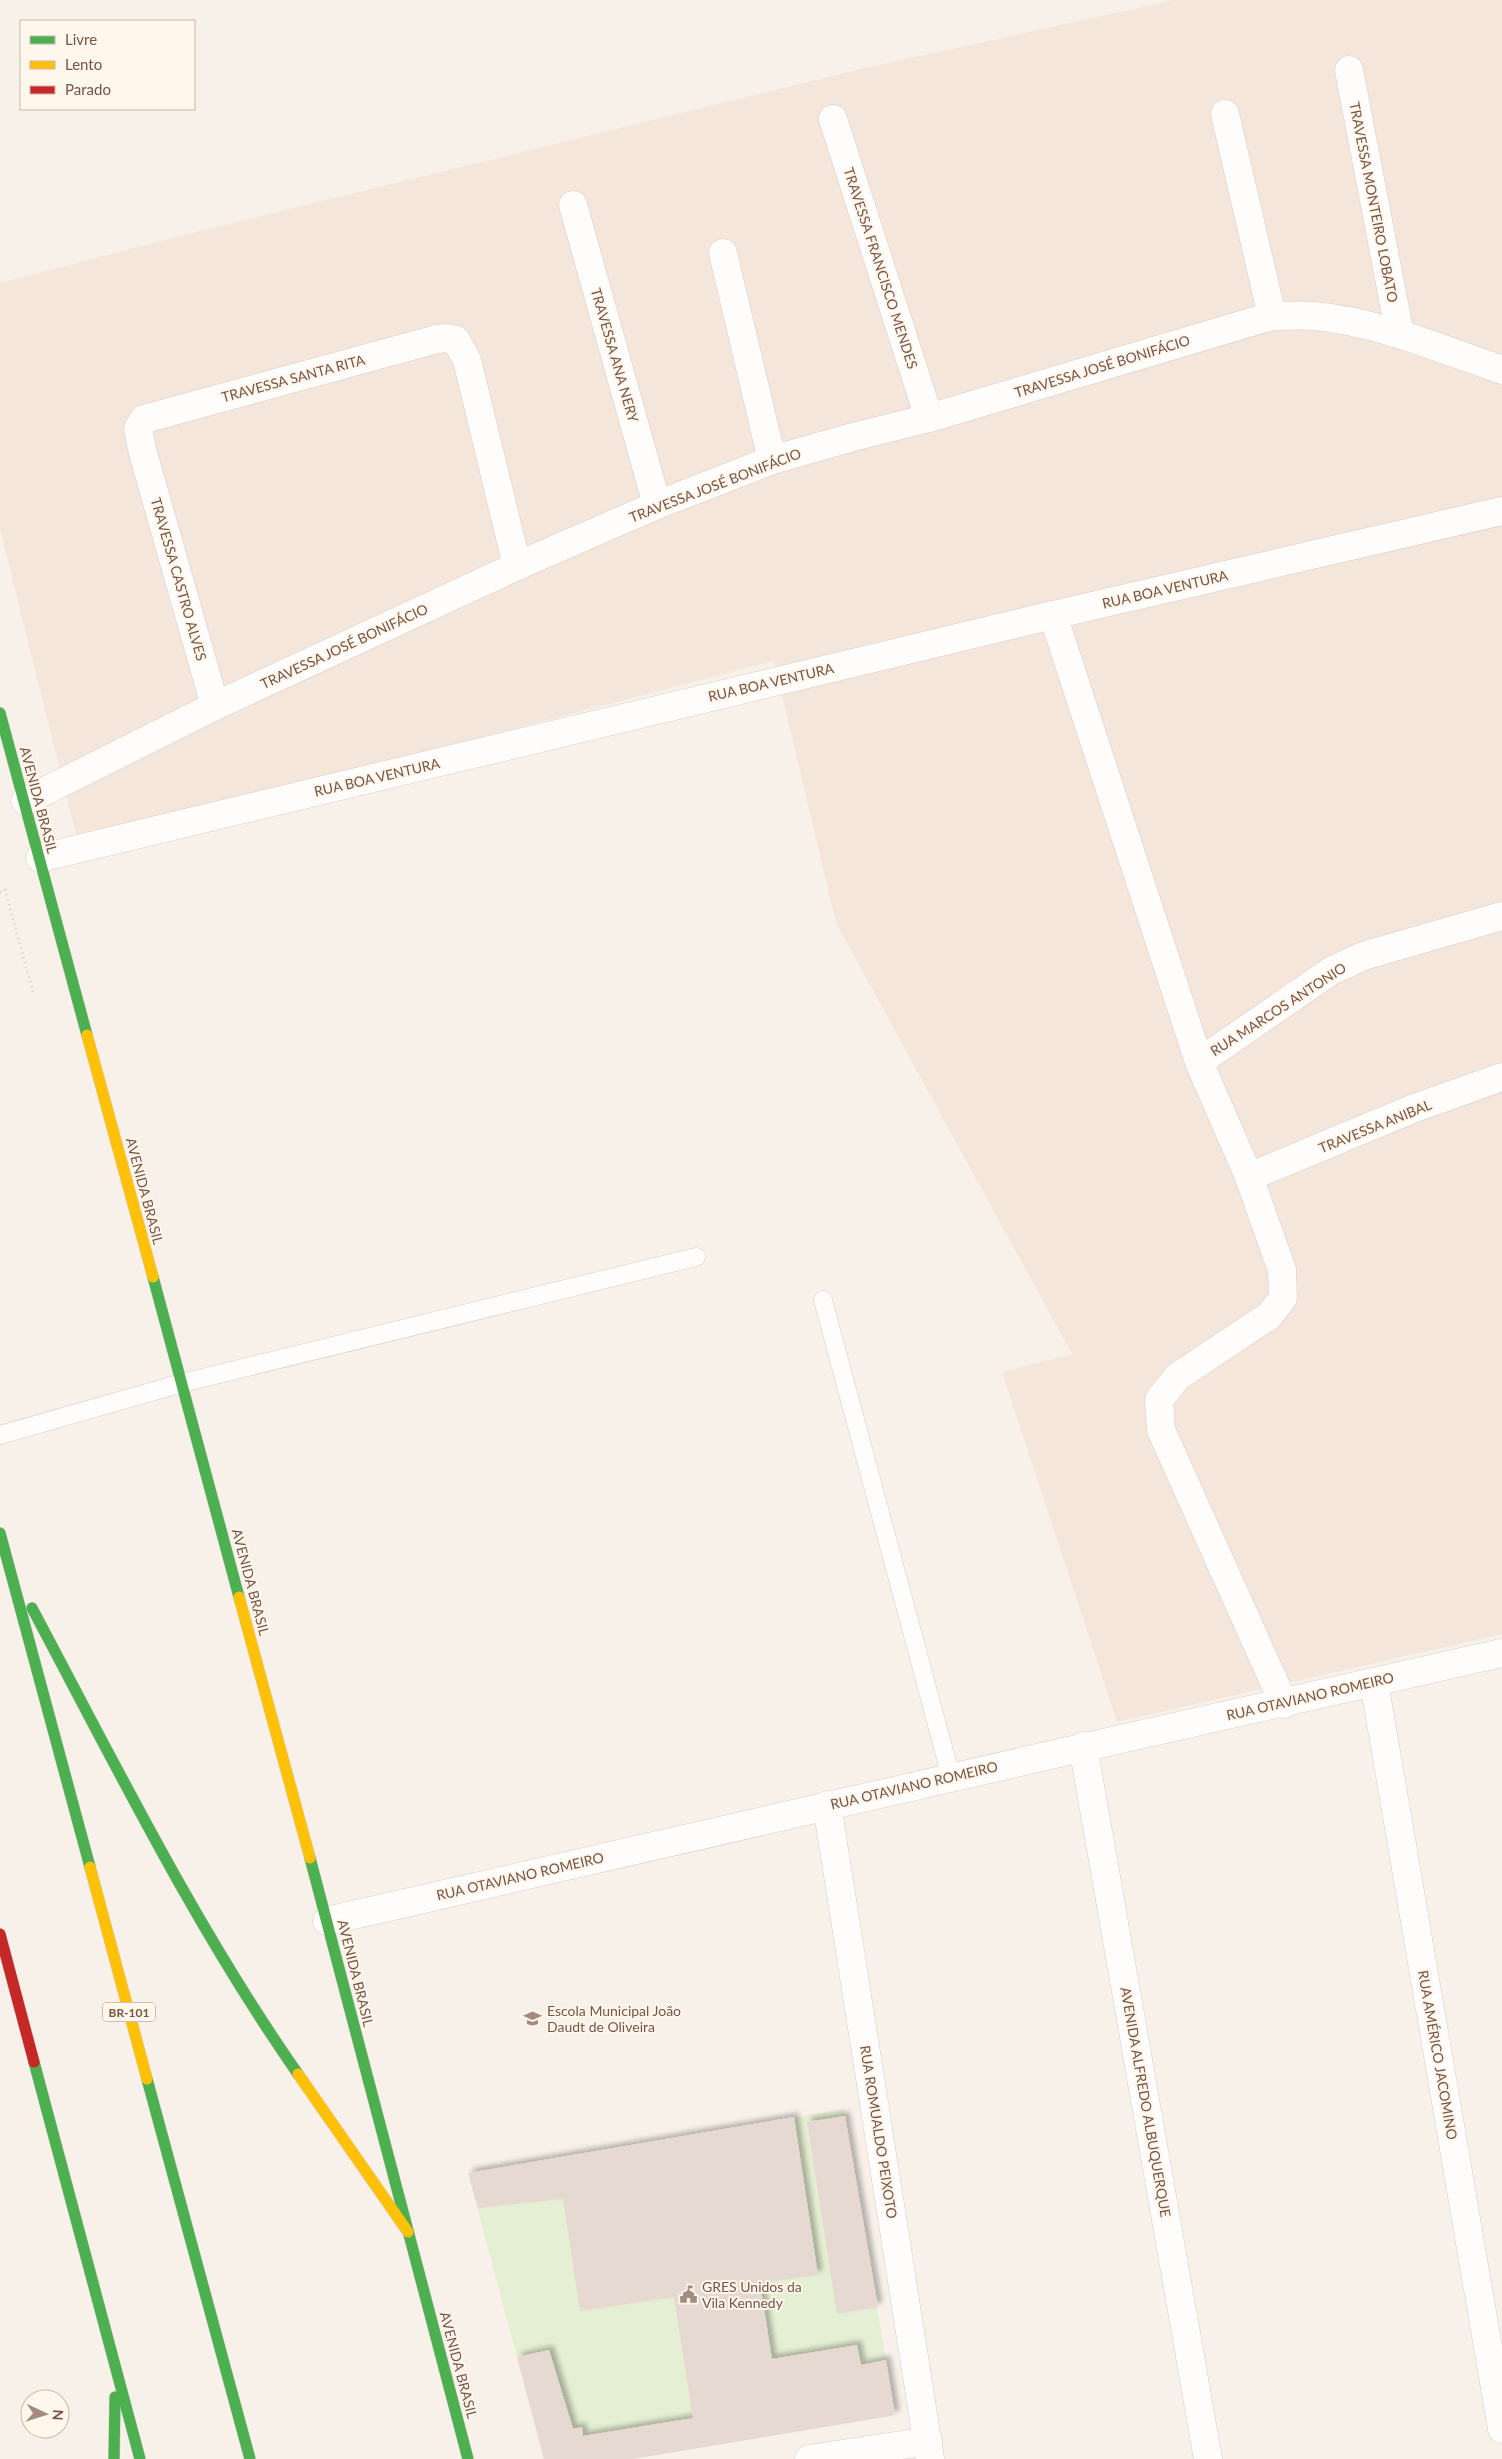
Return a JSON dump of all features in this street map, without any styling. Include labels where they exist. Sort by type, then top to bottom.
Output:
[{"type":"main road","name":"AVENIDA BRASIL","points":[[0,713],[328,1921],[468,2459]]},
{"type":"main road","name":"BR-101","points":[[0,1533],[250,2459]]},
{"type":"main road","points":[[9,1565],[153,1835],[254,2011],[408,2232]]},
{"type":"main road","points":[[0,1934],[115,2358],[140,2459]]},
{"type":"main road","points":[[114,2459],[115,2358]]},
{"type":"street","name":"TRAVESSA MONTEIRO LOBATO","points":[[1349,70],[1400,334]]},
{"type":"street","points":[[1225,114],[1272,316]]},
{"type":"street","name":"TRAVESSA FRANCISCO MENDES","points":[[833,119],[929,418]]},
{"type":"street","name":"TRAVESSA ANA NERY","points":[[573,205],[657,505]]},
{"type":"street","points":[[723,253],[772,460]]},
{"type":"street","name":"TRAVESSA JOSÉ BONIFÁCIO","points":[[25,802],[216,706],[517,566],[657,505],[772,460],[929,418],[1272,316],[1322,317],[1349,321],[1400,334],[1502,370]]},
{"type":"street","name":"TRAVESSA SANTA RITA","points":[[143,453],[138,429],[144,419],[152,416],[436,339],[447,338],[456,340],[467,360],[517,566]]},
{"type":"street","name":"TRAVESSA CASTRO ALVES","points":[[143,453],[216,706]]},
{"type":"street","name":"RUA BOA VENTURA","points":[[40,858],[1053,615],[1502,511]]},
{"type":"street","points":[[1053,615],[1199,1062],[1249,1178],[1282,1270],[1283,1298],[1269,1316],[1177,1377],[1159,1400],[1161,1430],[1284,1704]]},
{"type":"street","name":"RUA MARCOS ANTONIO","points":[[1199,1062],[1331,971],[1363,956],[1502,916]]},
{"type":"street","name":"TRAVESSA ANIBAL","points":[[1249,1178],[1412,1109],[1502,1077]]},
{"type":"street","name":"RUA OTAVIANO ROMEIRO","points":[[328,1921],[1083,1746],[1284,1704],[1502,1653]]},
{"type":"street","name":"RUA AMÉRICO JACOMINO","points":[[1374,1682],[1502,2429]]},
{"type":"street","name":"AVENIDA ALFREDO ALBUQUERQUE","points":[[1083,1746],[1208,2459]]},
{"type":"street","name":"RUA ROMUALDO PEIXOTO","points":[[827,1805],[929,2450]]},
{"type":"street","points":[[809,2459],[929,2450]]},
{"type":"lane","points":[[0,1434],[182,1383],[696,1257]]},
{"type":"lane","points":[[823,1300],[951,1777]]},
{"type":"path","points":[[0,892],[5,890]]},
{"type":"shaded area","points":[[1175,0],[1502,0],[1502,1634],[1117,1722],[1002,1372],[1072,1354],[836,923],[774,661],[78,842],[0,529],[0,283],[196,232],[869,67]]},
{"type":"green space","name":"GRES Unidos da Vila Kennedy","points":[[844,2109],[895,2415],[632,2459],[544,2459],[468,2173]]},
{"type":"building","points":[[845,2116],[878,2307],[837,2314],[807,2122]]},
{"type":"building","name":"GRES Unidos da Vila Kennedy","points":[[794,2117],[818,2275],[760,2283],[772,2359],[857,2345],[861,2365],[886,2360],[895,2415],[631,2459],[544,2459],[517,2357],[549,2350],[573,2429],[582,2427],[583,2436],[693,2418],[674,2297],[580,2311],[563,2199],[478,2208],[468,2173]]},
{"type":"traffic: fast","points":[[0,713],[87,1035]]},
{"type":"traffic: fast","points":[[153,1277],[239,1597]]},
{"type":"traffic: fast","points":[[0,1533],[90,1867]]},
{"type":"traffic: fast","points":[[32,1608],[158,1846],[191,1904],[225,1962],[298,2074]]},
{"type":"traffic: fast","points":[[310,1858],[468,2459]]},
{"type":"traffic: fast","points":[[34,2062],[140,2459]]},
{"type":"traffic: fast","points":[[147,2079],[250,2459]]},
{"type":"traffic: fast","points":[[114,2459],[115,2397]]},
{"type":"traffic: slow","points":[[87,1035],[153,1277]]},
{"type":"traffic: slow","points":[[239,1597],[310,1858]]},
{"type":"traffic: slow","points":[[90,1867],[147,2079]]},
{"type":"traffic: slow","points":[[298,2074],[408,2232]]},
{"type":"traffic: jam","points":[[0,1934],[34,2062]]},
{"type":"place","name":"Escola Municipal João Daudt de Oliveira","points":[[533,2018]]},
{"type":"place","name":"GRES Unidos da Vila Kennedy","points":[[688,2294]]}]
